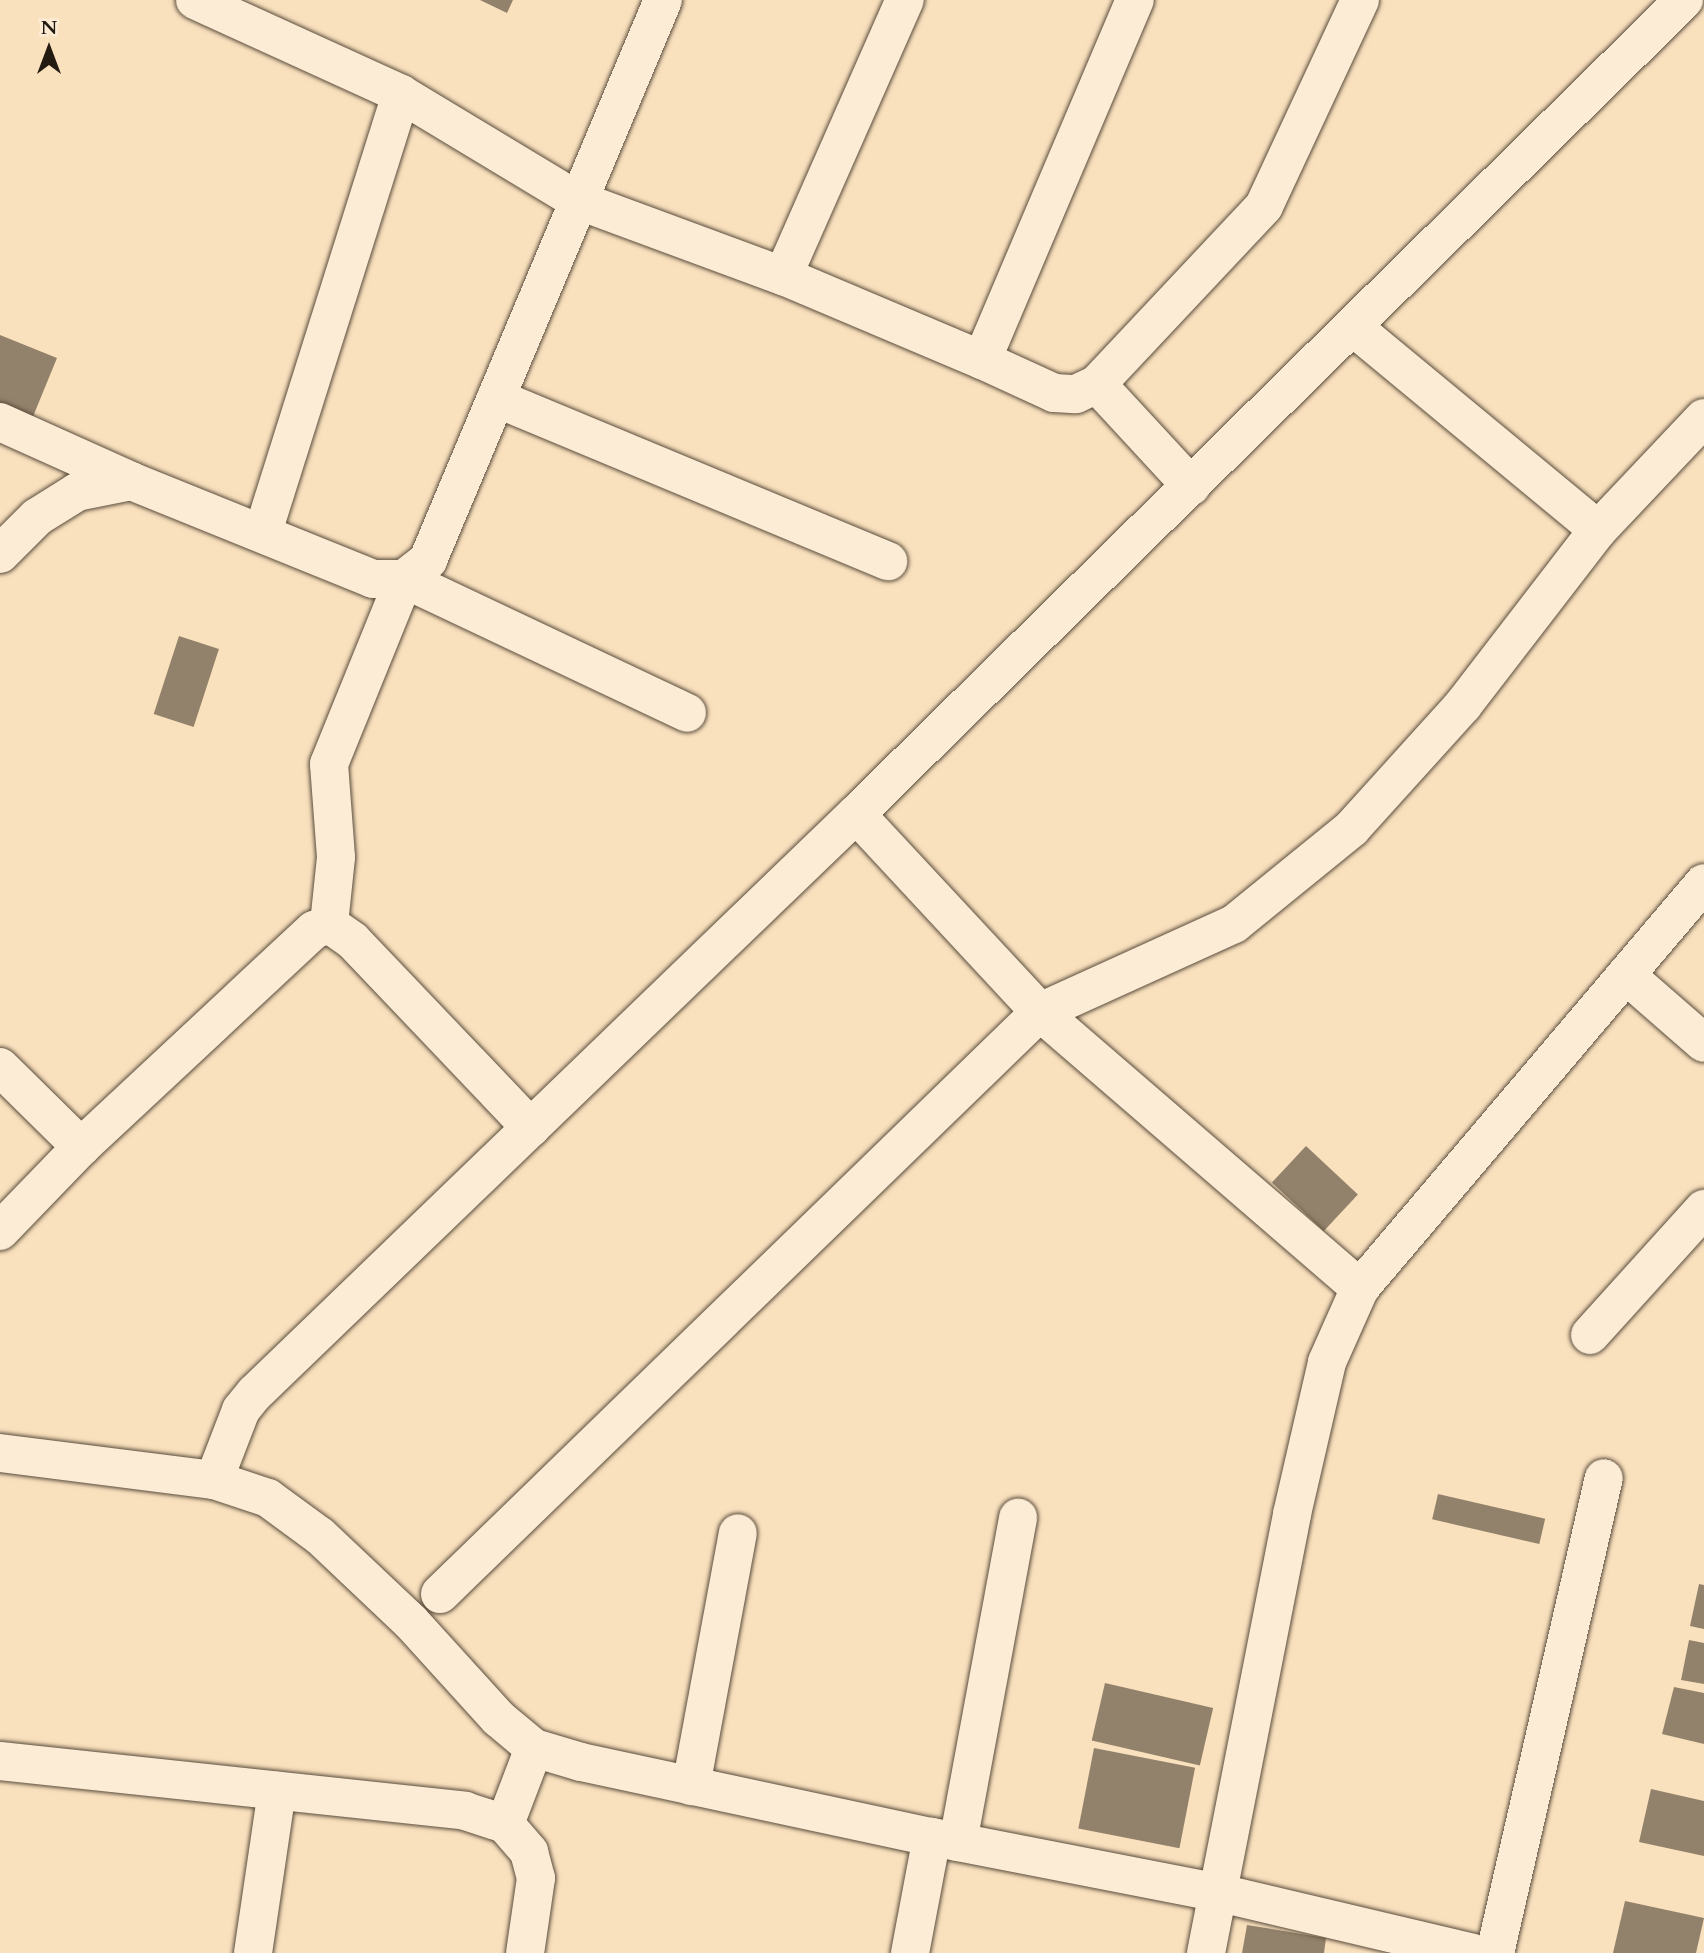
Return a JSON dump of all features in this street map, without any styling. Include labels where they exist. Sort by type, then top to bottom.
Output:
[{"type":"street","points":[[195,0],[401,94],[577,200],[783,276],[1054,393],[1076,394],[1097,384],[1264,206],[1360,0]]},
{"type":"street","points":[[329,924],[336,857],[329,764],[404,579],[428,560],[663,0]]},
{"type":"street","points":[[783,276],[905,0]]},
{"type":"street","points":[[982,360],[1135,0]]},
{"type":"street","points":[[214,1480],[241,1410],[255,1393],[856,814],[1684,0]]},
{"type":"street","points":[[263,532],[401,94]]},
{"type":"street","points":[[1353,327],[1598,530]]},
{"type":"street","points":[[1097,384],[1191,485]]},
{"type":"street","points":[[496,398],[888,561]]},
{"type":"street","points":[[440,1594],[1040,1012],[1234,924],[1352,828],[1462,705],[1598,530],[1704,418]]},
{"type":"street","points":[[0,422],[131,481],[263,532],[373,579],[404,579],[687,713]]},
{"type":"street","points":[[0,554],[37,517],[76,492],[131,481]]},
{"type":"street","points":[[856,814],[1040,1012],[1360,1288]]},
{"type":"street","points":[[1206,1953],[1220,1893],[1292,1514],[1327,1362],[1360,1288],[1704,883]]},
{"type":"street","points":[[329,924],[353,941],[531,1128]]},
{"type":"street","points":[[0,1231],[81,1147],[314,930],[329,924]]},
{"type":"street","points":[[1626,975],[1704,1044]]},
{"type":"street","points":[[0,1067],[81,1147]]},
{"type":"street","points":[[1590,1335],[1704,1209]]},
{"type":"street","points":[[0,1453],[214,1480],[268,1499],[320,1536],[411,1622],[498,1718],[534,1748],[691,1786],[945,1840],[1220,1893],[1473,1953]]},
{"type":"street","points":[[1495,1953],[1604,1478]]},
{"type":"street","points":[[910,1953],[945,1840],[1018,1518]]},
{"type":"street","points":[[691,1786],[738,1533]]},
{"type":"street","points":[[505,1824],[534,1748]]},
{"type":"street","points":[[0,1761],[465,1811],[505,1824],[529,1852],[536,1878],[526,1953]]},
{"type":"street","points":[[253,1953],[277,1791]]},
{"type":"building","points":[[480,0],[513,0],[507,13]]},
{"type":"building","points":[[0,335],[57,358],[32,419],[0,406]]},
{"type":"building","points":[[179,636],[219,649],[194,727],[154,714]]},
{"type":"building","points":[[1306,1146],[1358,1194],[1324,1231],[1272,1183]]},
{"type":"building","points":[[1438,1494],[1545,1519],[1539,1544],[1432,1519]]},
{"type":"building","points":[[1699,1584],[1704,1585],[1704,1629],[1690,1626]]},
{"type":"building","points":[[1689,1640],[1704,1643],[1704,1684],[1681,1680]]},
{"type":"building","points":[[1105,1683],[1213,1708],[1200,1765],[1092,1740]]},
{"type":"building","points":[[1674,1687],[1704,1693],[1704,1744],[1662,1734]]},
{"type":"building","points":[[1094,1748],[1195,1768],[1179,1848],[1078,1828]]},
{"type":"building","points":[[1651,1789],[1704,1801],[1704,1856],[1639,1842]]},
{"type":"building","points":[[1625,1901],[1704,1918],[1696,1953],[1613,1953]]},
{"type":"building","points":[[1247,1925],[1326,1938],[1324,1953],[1242,1953]]}]
